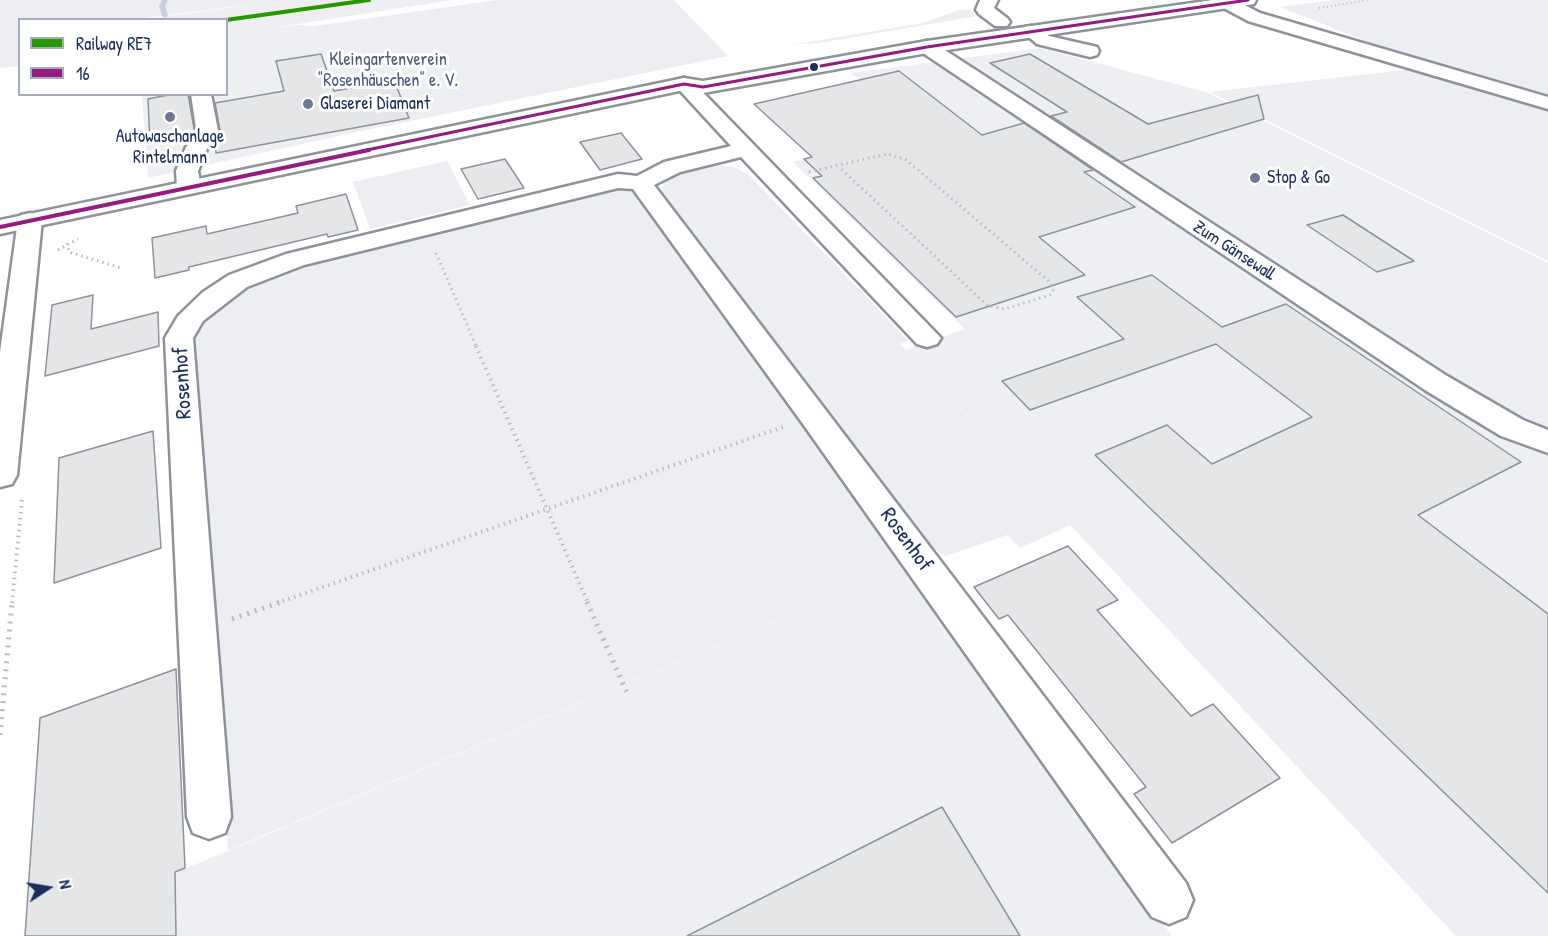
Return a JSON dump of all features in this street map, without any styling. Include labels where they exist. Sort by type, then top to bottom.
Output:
[{"type":"street","points":[[990,0],[985,10],[1000,22]]},
{"type":"street","points":[[684,84],[694,77],[953,29],[1153,0]]},
{"type":"street","points":[[0,227],[684,84],[703,87],[927,47],[1248,0]]},
{"type":"street","points":[[1228,3],[1254,17],[1548,103]]},
{"type":"street","points":[[1031,31],[1043,40],[1090,51]]},
{"type":"street","name":"Zum Gänsewall","points":[[927,47],[962,82],[1132,174],[1436,383],[1512,428],[1548,442]]},
{"type":"street","points":[[684,84],[927,338]]},
{"type":"street","points":[[189,187],[187,171],[197,147],[208,136],[201,96]]},
{"type":"street","name":"Rosenhof","points":[[209,817],[179,338],[192,316],[213,298],[249,276],[295,259],[618,181],[640,183],[672,167],[747,149]]},
{"type":"street","name":"Rosenhof","points":[[640,183],[1169,900]]},
{"type":"street","points":[[0,475],[6,370],[30,220]]},
{"type":"path","points":[[771,174],[814,172],[887,154],[905,159],[1051,283],[1053,290],[1050,295],[1005,309],[988,306],[839,167]]},
{"type":"path","points":[[424,227],[627,693]]},
{"type":"path","points":[[69,238],[66,244],[69,252],[121,268]]},
{"type":"path","points":[[198,631],[814,416]]},
{"type":"shaded area","points":[[285,0],[452,0],[228,35],[228,18],[152,18]]},
{"type":"shaded area","points":[[315,26],[352,133],[148,178],[142,96],[228,96],[228,39]]},
{"type":"shaded area","points":[[18,35],[18,66],[0,68],[0,37]]},
{"type":"shaded area","points":[[1040,48],[1206,92],[1548,263],[1548,936],[1456,936],[906,350],[965,329],[793,162],[922,128],[851,73]]},
{"type":"shaded area","points":[[906,566],[1172,936],[25,936]]},
{"type":"green space","points":[[0,0],[285,0],[145,18],[18,18],[18,35],[0,37]]},
{"type":"green space","name":"Kleingartenverein \"Rosenhäuschen\" e. V.","points":[[497,0],[674,0],[728,56],[352,133],[315,26]]},
{"type":"green space","points":[[1334,0],[1548,0],[1548,261],[1210,92],[1432,67],[1280,7]]},
{"type":"green space","points":[[969,9],[977,16],[825,42],[791,45],[923,23],[959,10]]},
{"type":"green space","points":[[294,25],[315,26],[228,39],[228,35]]},
{"type":"green space","points":[[447,161],[470,205],[370,229],[353,182]]},
{"type":"green space","points":[[716,165],[734,167],[748,174],[908,340],[900,344],[1070,525],[1020,548],[1007,535],[946,556],[933,549],[771,342],[661,194],[663,185],[671,176],[684,170]]},
{"type":"green space","points":[[619,187],[636,194],[906,566],[228,850],[189,360],[193,342],[203,325],[215,310],[233,296],[279,271]]},
{"type":"building","points":[[321,54],[334,91],[394,80],[409,118],[216,153],[215,143],[221,136],[215,103],[284,91],[276,61]]},
{"type":"building","points":[[1030,54],[1148,124],[1258,95],[1264,119],[1121,162],[1051,116],[1067,112],[990,63]]},
{"type":"building","points":[[899,71],[982,135],[1024,123],[1093,170],[1084,172],[1135,207],[1039,237],[1085,275],[956,317],[813,178],[822,176],[804,159],[812,157],[754,104]]},
{"type":"building","name":"Autowaschanlage Rintelmann","points":[[163,96],[188,96],[195,134],[150,144],[148,99]]},
{"type":"building","points":[[621,133],[642,159],[600,170],[580,142]]},
{"type":"building","points":[[505,159],[524,188],[478,199],[461,169]]},
{"type":"building","points":[[346,194],[358,230],[328,237],[327,234],[189,267],[189,270],[155,278],[152,238],[206,226],[207,234],[298,213],[296,206]]},
{"type":"building","points":[[1343,215],[1414,261],[1377,272],[1307,225]]},
{"type":"building","points":[[1152,275],[1222,327],[1286,304],[1521,462],[1418,515],[1548,614],[1548,893],[1095,455],[1167,425],[1212,464],[1312,417],[1216,344],[1030,410],[1002,381],[1124,339],[1077,297]]},
{"type":"building","points":[[93,295],[91,329],[158,312],[159,346],[45,376],[52,305]]},
{"type":"building","points":[[153,431],[161,548],[54,583],[59,458]]},
{"type":"building","points":[[1068,546],[1118,600],[1097,610],[1191,716],[1213,704],[1280,778],[1172,843],[1134,794],[1146,787],[1008,615],[999,619],[974,587]]},
{"type":"building","points":[[176,669],[185,868],[175,872],[176,936],[25,936],[40,718]]},
{"type":"building","points":[[942,807],[1020,936],[687,936]]},
{"type":"waterway","points":[[165,0],[162,6],[165,16]]},
{"type":"rail line","name":"RE7","points":[[228,20],[369,0]]},
{"type":"transit line","name":"16","points":[[0,227],[684,84],[703,87],[927,47],[1248,0]]},
{"type":"place","name":"Glaserei Diamant","points":[[308,104]]},
{"type":"place","name":"Autowaschanlage Rintelmann","points":[[170,117]]},
{"type":"place","name":"Stop & Go","points":[[1255,178]]}]
